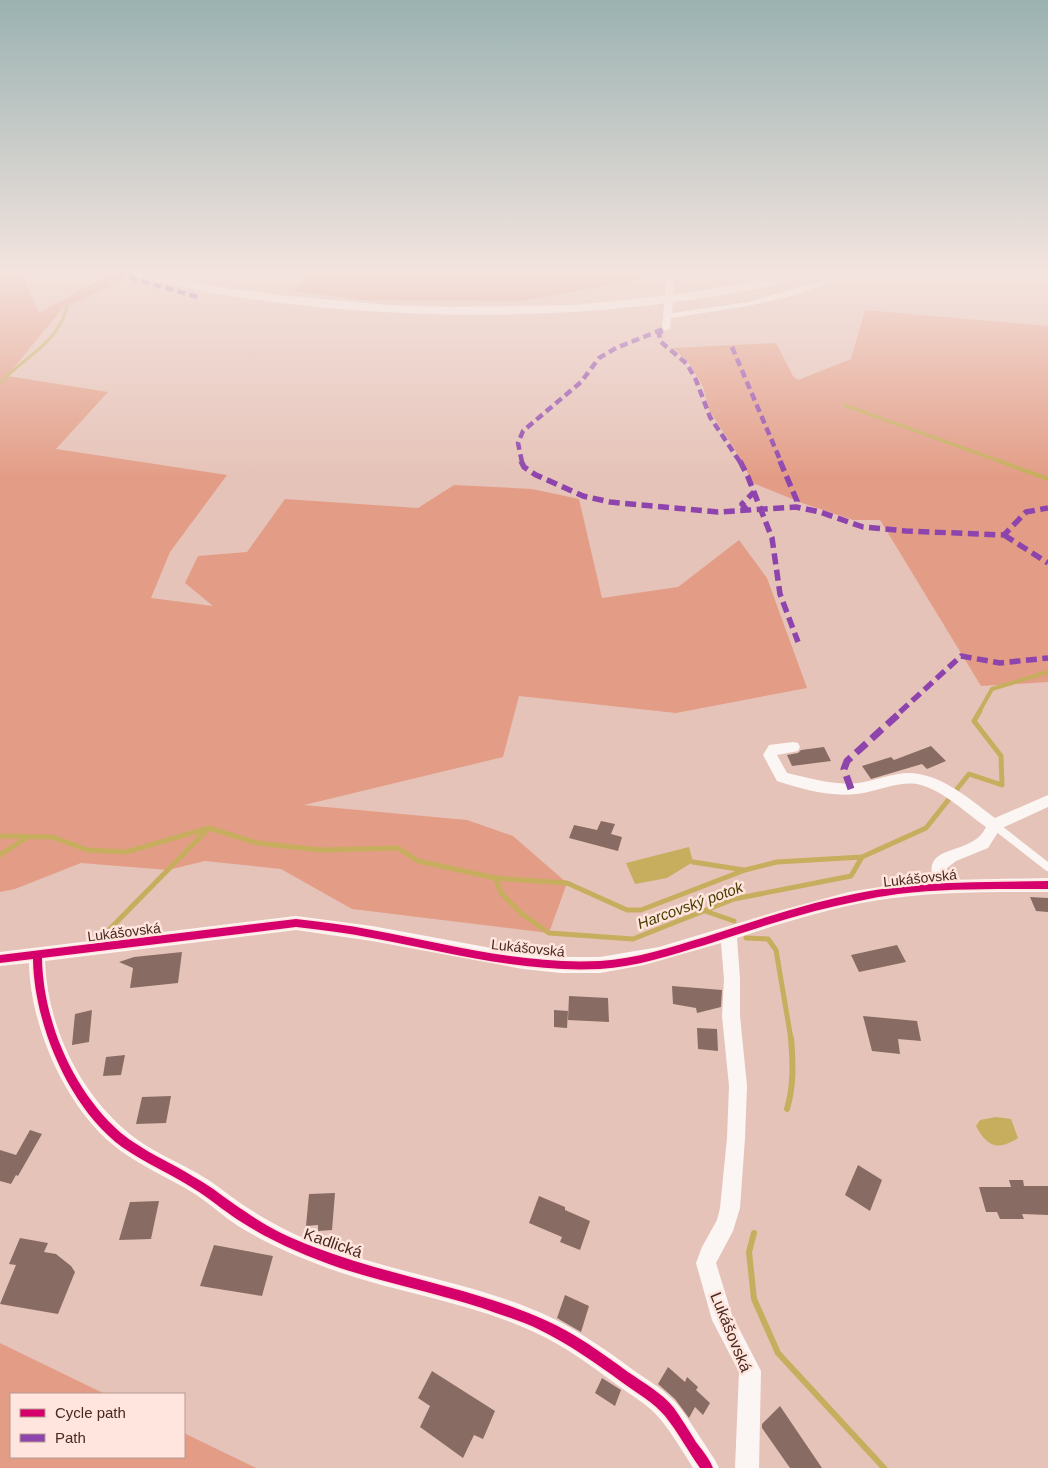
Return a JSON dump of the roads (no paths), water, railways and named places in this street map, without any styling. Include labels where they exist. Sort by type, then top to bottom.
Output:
[{"type":"street","points":[[793,747],[774,749],[770,755],[782,777],[825,787],[851,789],[894,780],[920,779],[964,804],[994,825]]},
{"type":"street","points":[[941,886],[939,866],[946,858],[957,853],[974,850],[986,840],[994,825],[1048,801]]},
{"type":"street","name":"Lukášovská","points":[[0,959],[296,923],[353,930],[519,962],[556,965],[601,965],[662,954],[850,898],[941,886],[1048,885]]},
{"type":"street","name":"Lukášovská","points":[[728,933],[738,1086],[736,1138],[730,1208],[726,1224],[706,1263],[724,1320],[750,1371],[747,1468]]},
{"type":"street","name":"Kadlická","points":[[37,956],[36,972],[46,1020],[65,1066],[85,1101],[99,1120],[118,1137],[201,1187],[244,1218],[274,1236],[336,1261],[426,1286],[524,1317],[554,1331],[655,1398],[669,1412],[707,1468]]},
{"type":"lane","points":[[994,825],[1048,867]]},
{"type":"waterway","points":[[0,383],[48,341]]},
{"type":"waterway","points":[[844,405],[1002,462]]},
{"type":"waterway","points":[[999,461],[1048,479]]},
{"type":"waterway","name":"Harcovský potok","points":[[979,712],[992,689],[1048,672]]},
{"type":"waterway","name":"Harcovský potok","points":[[862,857],[926,828],[969,774],[1002,785],[1001,756],[974,721],[980,711]]},
{"type":"waterway","name":"Harcovský potok","points":[[0,836],[52,837],[88,850],[126,852],[209,828]]},
{"type":"waterway","points":[[101,938],[209,828]]},
{"type":"waterway","name":"Harcovský potok","points":[[209,828],[257,843],[320,850],[398,848],[418,861],[495,878]]},
{"type":"waterway","points":[[0,855],[28,837]]},
{"type":"waterway","points":[[495,878],[567,883],[627,910],[641,910],[745,870],[777,862],[862,857]]},
{"type":"waterway","name":"Harcovský potok","points":[[495,878],[502,894],[522,914],[549,933],[633,939],[734,899],[851,876],[862,857]]},
{"type":"waterway","points":[[693,862],[744,870]]},
{"type":"waterway","points":[[705,911],[734,921]]},
{"type":"waterway","points":[[746,938],[768,939],[776,950],[791,1039]]},
{"type":"waterway","points":[[787,1109],[792,1074],[791,1038]]},
{"type":"waterway","points":[[754,1233],[749,1252],[754,1299],[778,1353],[884,1468]]}]
